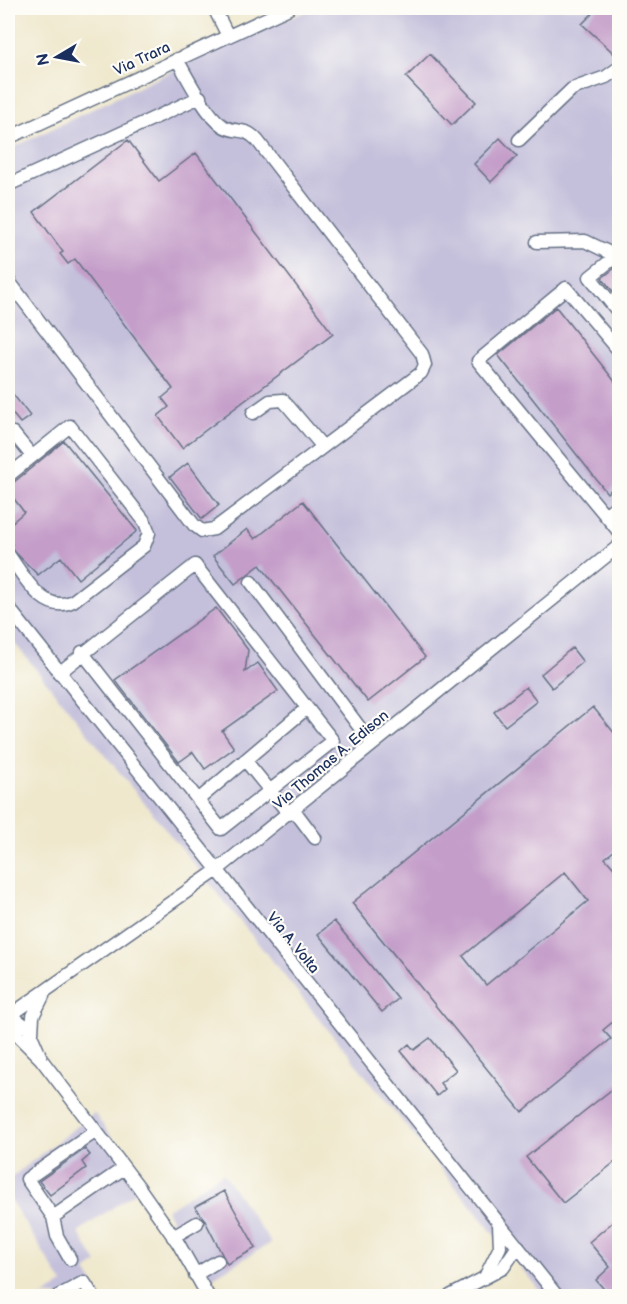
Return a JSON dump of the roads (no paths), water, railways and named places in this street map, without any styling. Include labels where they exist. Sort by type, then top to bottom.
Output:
[{"type":"street","points":[[214,8],[228,36]]},
{"type":"street","name":"Via Trara","points":[[8,138],[289,8]]},
{"type":"street","points":[[8,280],[199,530],[214,528],[418,376],[425,365],[424,358],[254,136],[247,131],[221,125],[200,97],[177,59]]},
{"type":"street","points":[[519,140],[572,89],[602,79],[620,67]]},
{"type":"street","points":[[8,185],[200,97]]},
{"type":"street","points":[[537,242],[585,241],[618,255],[590,277],[620,314]]},
{"type":"street","points":[[620,352],[566,288],[478,361],[620,533]]},
{"type":"street","points":[[253,413],[270,401],[283,400],[323,447]]},
{"type":"street","points":[[8,476],[70,426],[145,522],[149,537],[141,548],[73,601],[64,604],[53,604],[42,598],[8,554]]},
{"type":"street","points":[[13,433],[32,456]]},
{"type":"street","points":[[605,515],[620,503]]},
{"type":"street","name":"Via Thomas A. Edison","points":[[9,1016],[216,871],[618,549]]},
{"type":"street","points":[[59,673],[82,652],[195,565],[333,741],[220,829],[82,652]]},
{"type":"street","points":[[251,582],[372,744]]},
{"type":"street","name":"Via A. Volta","points":[[8,607],[216,871],[557,1296]]},
{"type":"street","points":[[198,800],[307,708]]},
{"type":"street","points":[[245,760],[315,838]]},
{"type":"street","points":[[32,1034],[36,1007],[52,986]]},
{"type":"street","points":[[9,1016],[23,1022],[32,1034],[41,1059]]},
{"type":"street","points":[[9,1016],[23,1044],[41,1059],[124,1168],[173,1237],[208,1296]]},
{"type":"street","points":[[8,1038],[23,1044]]},
{"type":"street","points":[[70,1259],[57,1236],[53,1217],[27,1179],[96,1131]]},
{"type":"street","points":[[53,1217],[124,1168]]},
{"type":"street","points":[[173,1237],[197,1222]]},
{"type":"street","points":[[499,1223],[501,1241],[499,1263]]},
{"type":"street","points":[[450,1296],[484,1277],[518,1246]]},
{"type":"street","points":[[195,1275],[218,1260]]},
{"type":"street","points":[[499,1263],[526,1266],[537,1270]]},
{"type":"street","points":[[58,1296],[84,1282],[93,1296]]}]
